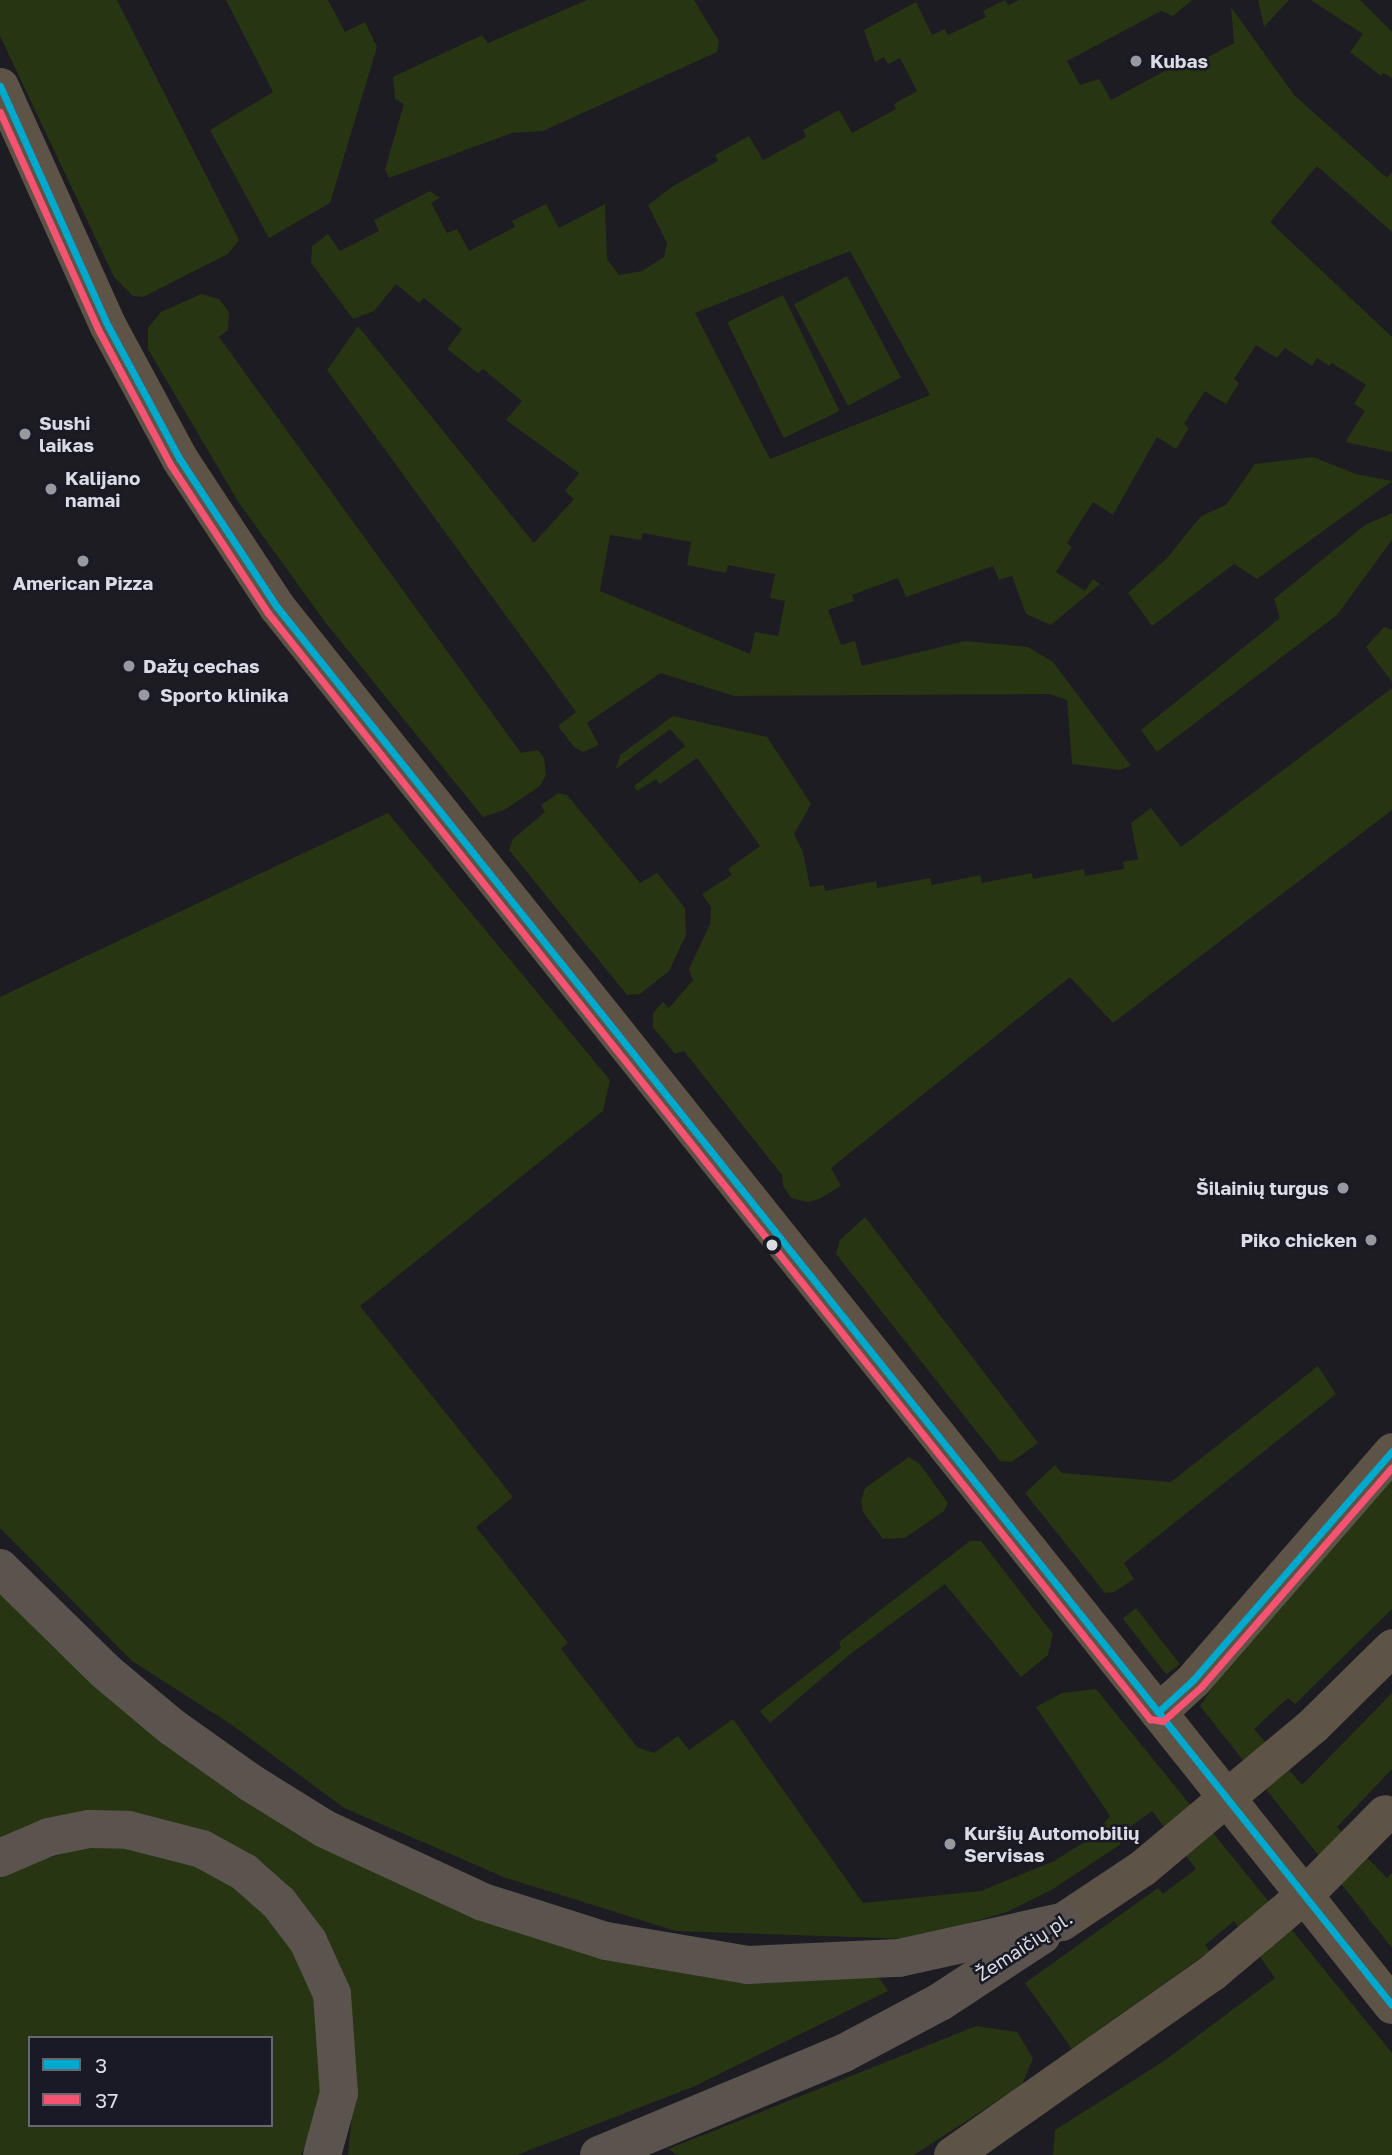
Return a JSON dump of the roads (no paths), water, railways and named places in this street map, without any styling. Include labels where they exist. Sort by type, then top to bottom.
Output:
[{"type":"highway","points":[[0,1568],[105,1671],[172,1727],[251,1783],[325,1829],[482,1902],[606,1941],[748,1965],[899,1958],[1062,1922]]},
{"type":"highway","points":[[0,1858],[49,1837],[89,1829],[128,1830],[202,1849],[244,1872],[279,1903],[308,1941],[332,1994],[339,2093],[322,2155]]},
{"type":"highway","name":"Žemaičių pl.","points":[[599,2155],[844,2053],[940,2002],[1062,1922]]},
{"type":"main road","points":[[0,86],[108,326],[172,446],[277,607],[1392,2005]]},
{"type":"main road","points":[[1158,1712],[1192,1680],[1392,1451]]},
{"type":"main road","name":"Žemaičių pl.","points":[[1062,1922],[1142,1868],[1312,1726],[1392,1647]]},
{"type":"main road","points":[[952,2155],[1211,1973],[1306,1893],[1388,1809]]},
{"type":"place","name":"Kubas","points":[[1136,61]]},
{"type":"place","name":"Sushi laikas","points":[[25,434]]},
{"type":"place","name":"Kalijano namai","points":[[51,489]]},
{"type":"place","name":"American Pizza","points":[[83,561]]},
{"type":"place","name":"Dažų cechas","points":[[129,666]]},
{"type":"place","name":"Sporto klinika","points":[[144,695]]},
{"type":"place","name":"Šilainių turgus","points":[[1343,1188]]},
{"type":"place","name":"Piko chicken","points":[[1371,1240]]},
{"type":"place","name":"Kuršių Automobilių Servisas","points":[[950,1844]]}]
